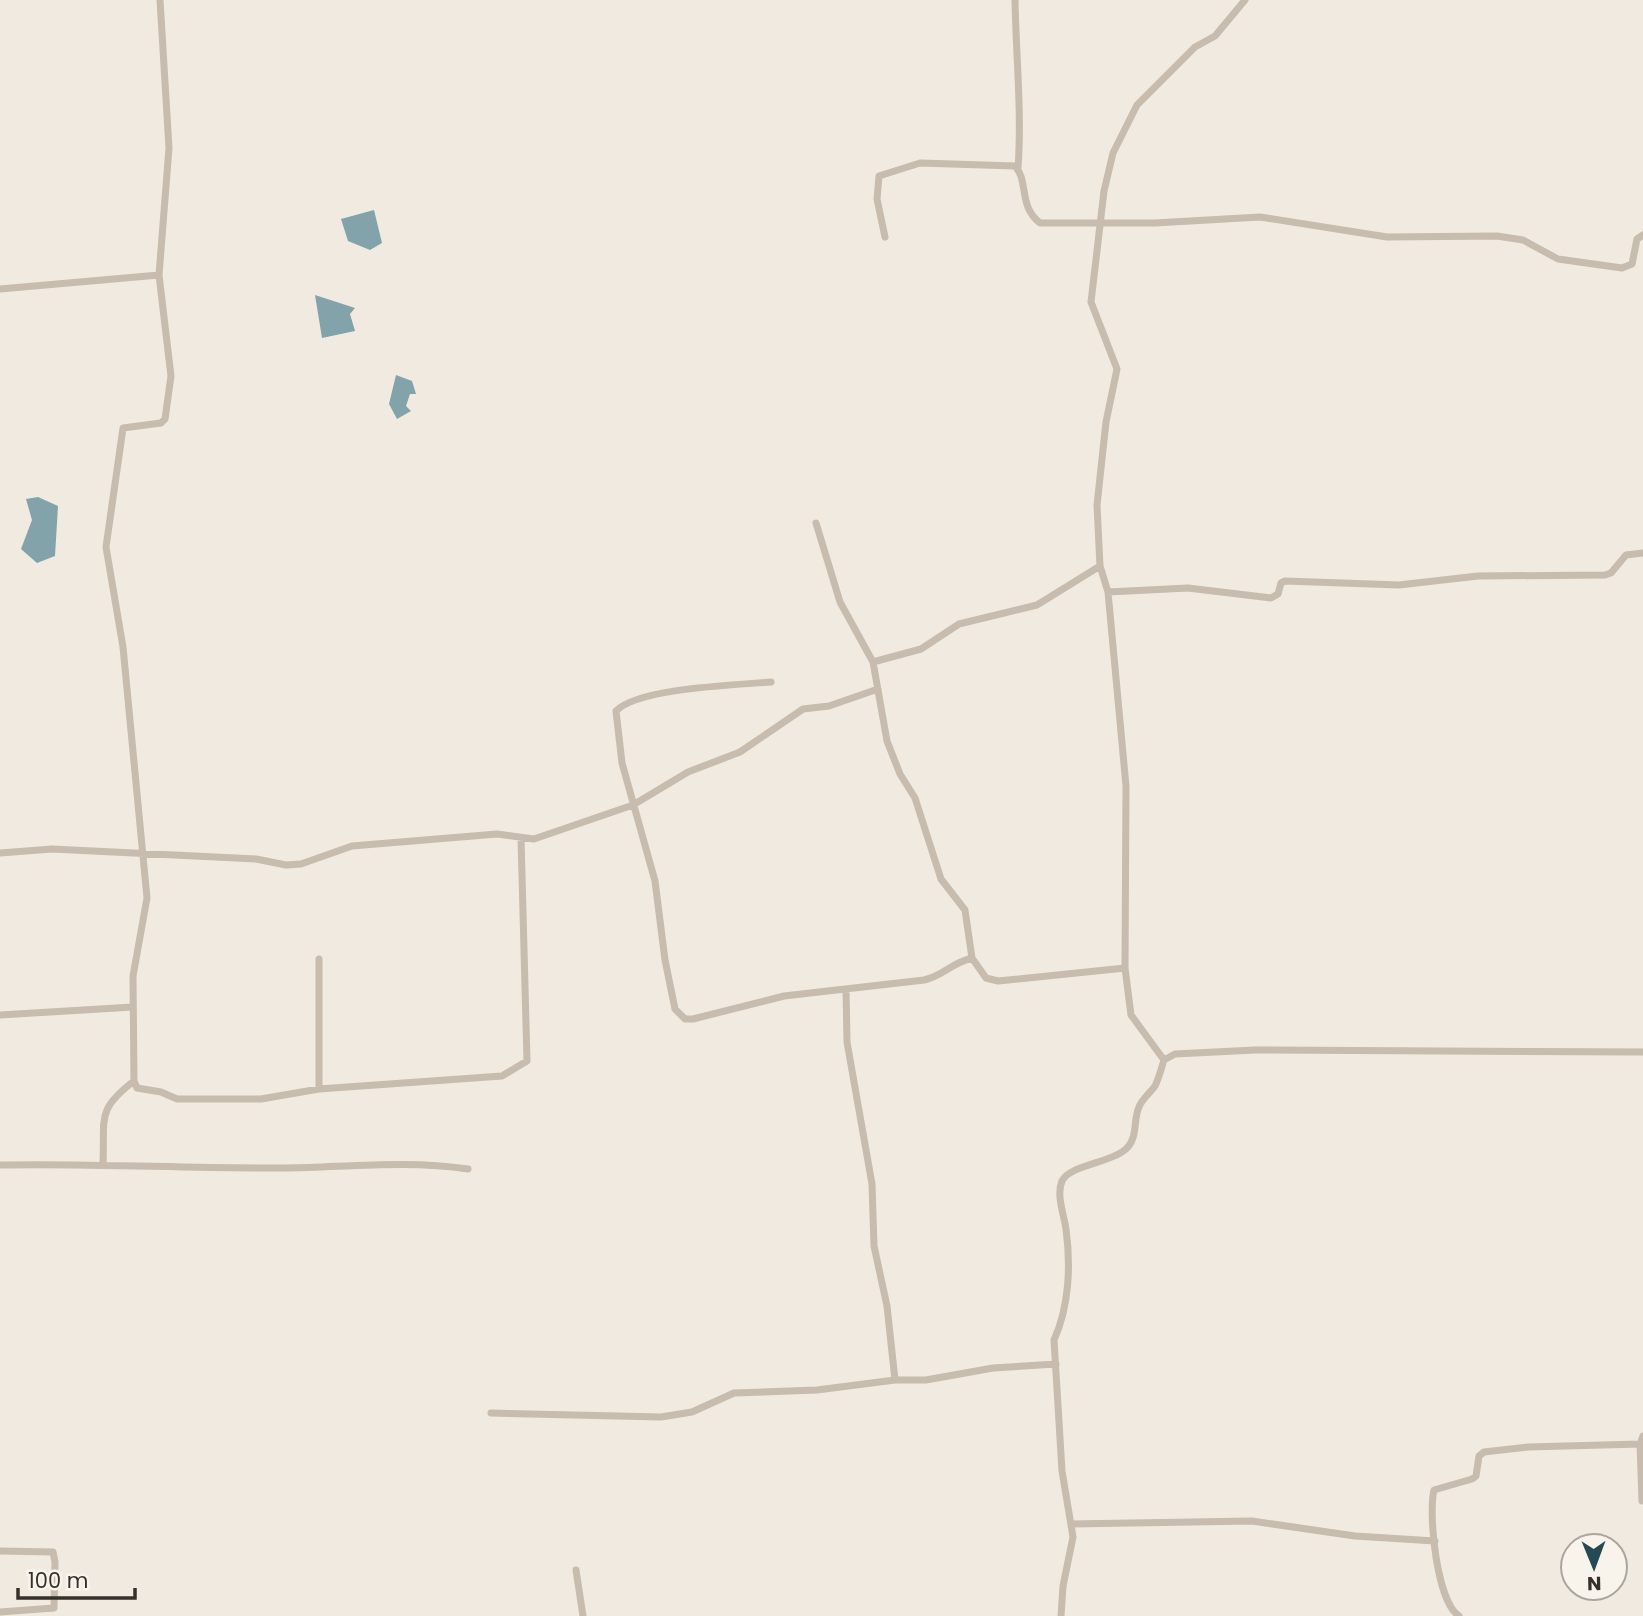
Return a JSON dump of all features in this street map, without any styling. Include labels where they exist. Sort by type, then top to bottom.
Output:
[{"type":"street","points":[[160,0],[169,148],[159,275],[170,376],[166,419],[161,423],[123,428],[106,547],[124,646],[147,898],[132,976],[134,1081],[138,1088],[161,1092],[177,1099],[261,1099],[319,1089],[502,1076],[527,1060],[521,838]]},
{"type":"street","points":[[1015,0],[1016,100],[1021,127],[1018,168],[1024,200],[1033,217],[1040,223],[1102,224],[1260,217],[1387,237],[1497,236],[1522,240],[1558,259],[1622,268],[1632,264],[1637,239],[1643,234]]},
{"type":"street","points":[[1164,1060],[1131,1015],[1125,968],[1126,786],[1108,592],[1100,566],[1097,505],[1105,422],[1117,369],[1091,302],[1104,191],[1113,153],[1137,105],[1195,47],[1215,36],[1245,0]]},
{"type":"street","points":[[885,237],[877,198],[877,181],[884,173],[920,163],[1018,168]]},
{"type":"street","points":[[0,289],[159,275]]},
{"type":"street","points":[[816,523],[840,602],[873,662],[887,741],[900,774],[915,799],[941,879],[965,910],[972,958],[986,978],[998,981],[1125,968]]},
{"type":"street","points":[[1108,592],[1188,588],[1271,598],[1275,597],[1285,581],[1399,584],[1478,576],[1605,575],[1611,573],[1626,555],[1643,553]]},
{"type":"street","points":[[873,662],[921,649],[959,624],[1037,605],[1100,566]]},
{"type":"street","points":[[771,682],[665,693],[624,702],[616,711],[622,763],[655,881],[665,960],[675,1009],[685,1018],[784,996],[937,977],[952,963],[972,958]]},
{"type":"street","points":[[0,853],[52,849],[257,859],[286,865],[301,863],[352,846],[497,834],[534,839],[633,805],[688,772],[740,752],[803,709],[828,706],[878,690]]},
{"type":"street","points":[[319,958],[319,1089]]},
{"type":"street","points":[[846,989],[847,1042],[872,1184],[874,1246],[887,1306],[895,1380]]},
{"type":"street","points":[[0,1015],[133,1007]]},
{"type":"street","points":[[1061,1616],[1063,1586],[1073,1547],[1062,1471],[1054,1340],[1063,1321],[1068,1279],[1067,1232],[1060,1196],[1062,1181],[1070,1172],[1107,1161],[1128,1147],[1134,1136],[1140,1105],[1157,1083],[1164,1060],[1175,1054],[1255,1049],[1643,1052]]},
{"type":"street","points":[[103,1163],[105,1110],[111,1099],[134,1081]]},
{"type":"street","points":[[0,1165],[103,1163],[286,1168],[430,1163],[468,1170]]},
{"type":"street","points":[[491,1413],[661,1417],[692,1412],[734,1393],[817,1390],[895,1380],[926,1380],[993,1367],[1056,1364]]},
{"type":"street","points":[[1459,1616],[1450,1610],[1444,1593],[1435,1541],[1434,1490],[1472,1479],[1482,1453],[1528,1447],[1641,1440],[1642,1501]]},
{"type":"street","points":[[1071,1524],[1252,1521],[1355,1536],[1435,1541]]},
{"type":"street","points":[[0,1551],[52,1552],[55,1562],[54,1608],[0,1612]]},
{"type":"street","points":[[576,1570],[583,1616]]},
{"type":"water","points":[[374,210],[382,243],[370,250],[348,241],[341,219]]},
{"type":"water","points":[[315,295],[355,308],[350,314],[355,331],[322,338]]},
{"type":"water","points":[[396,375],[412,381],[416,394],[410,394],[406,406],[411,411],[397,419],[389,404]]},
{"type":"water","points":[[38,497],[58,506],[55,556],[37,563],[21,549],[32,520],[26,499]]}]
